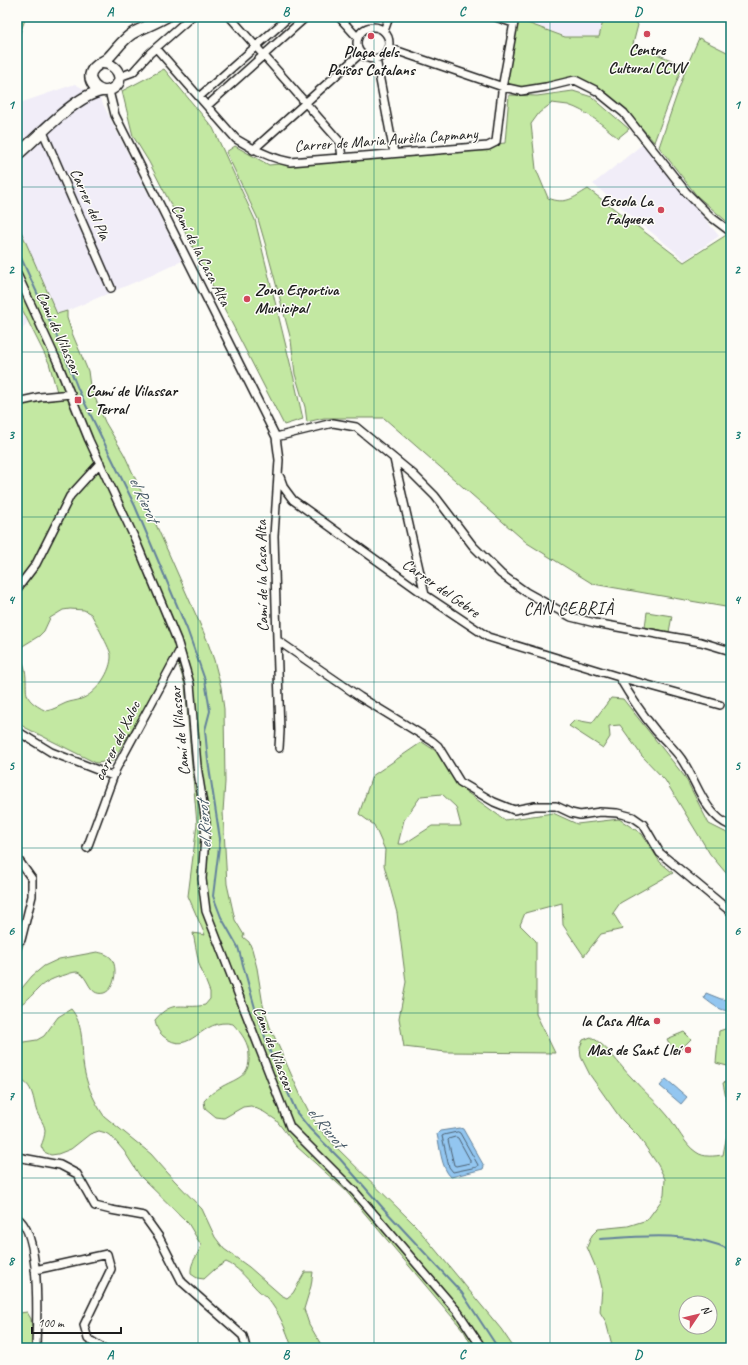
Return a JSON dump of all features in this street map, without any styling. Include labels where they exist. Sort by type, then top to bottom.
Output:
[{"type":"main road","points":[[17,155],[78,101],[87,89],[91,80],[93,69],[118,48],[128,36],[166,17]]},
{"type":"main road","points":[[78,101],[93,93],[105,91],[117,85],[118,74],[116,60],[118,48]]},
{"type":"main road","points":[[102,63],[112,64],[118,74]]},
{"type":"main road","points":[[91,80],[95,88],[105,91]]},
{"type":"street","points":[[118,74],[132,72],[191,17]]},
{"type":"street","points":[[230,17],[340,142],[342,158]]},
{"type":"street","points":[[199,97],[289,17]]},
{"type":"street","points":[[207,106],[306,17]]},
{"type":"street","points":[[339,17],[358,38]]},
{"type":"street","points":[[384,31],[389,17]]},
{"type":"street","points":[[496,17],[514,20],[503,87]]},
{"type":"street","points":[[374,27],[384,31],[388,37],[389,48],[381,58],[366,58],[361,54],[357,46],[359,34],[367,28],[374,27]]},
{"type":"street","name":"Carrer de Maria Aurèlia Capmany","points":[[156,48],[236,139],[254,150],[275,159],[290,162],[488,146],[496,142],[503,87]]},
{"type":"street","points":[[389,48],[503,87],[520,91],[546,88],[575,80],[598,91],[624,113],[686,192],[711,217],[731,232]]},
{"type":"street","points":[[254,150],[361,54]]},
{"type":"street","points":[[376,59],[394,153]]},
{"type":"street","name":"Camí de la Casa Alta","points":[[105,91],[115,115],[276,437],[279,460],[274,536],[277,640],[360,696],[432,741],[438,746],[460,782],[494,802],[514,810],[536,806],[556,806],[571,813],[580,815],[600,812],[618,813],[639,820],[643,824],[660,853],[731,912]]},
{"type":"street","name":"Carrer del Pla","points":[[43,132],[111,288]]},
{"type":"street","name":"Camí de Vilassar","points":[[17,274],[135,539],[180,650],[190,684],[197,766],[206,823],[202,879],[206,910],[290,1127],[355,1192],[458,1312],[482,1348]]},
{"type":"street","points":[[17,402],[40,397],[71,394]]},
{"type":"street","points":[[276,437],[333,422],[356,427],[413,474],[434,496],[479,552],[501,574],[526,592],[571,618],[594,624],[701,642],[731,651]]},
{"type":"street","points":[[394,459],[425,595]]},
{"type":"street","points":[[17,589],[36,564],[70,496],[100,463]]},
{"type":"street","name":"Carrer del Gebre","points":[[278,473],[284,488],[293,500],[425,595],[488,637],[619,678],[720,705]]},
{"type":"street","points":[[277,640],[280,731],[279,748]]},
{"type":"street","name":"carrer del Xaloc","points":[[87,848],[116,769],[180,650]]},
{"type":"street","points":[[619,678],[630,697],[642,713],[684,762],[698,790],[712,813],[723,823],[731,826]]},
{"type":"street","points":[[17,731],[51,752],[113,776]]},
{"type":"street","points":[[17,858],[32,879],[32,896],[22,940]]},
{"type":"street","points":[[17,1157],[60,1165],[77,1174],[95,1206],[144,1216],[159,1237],[182,1282],[243,1336],[246,1348]]},
{"type":"street","points":[[17,1218],[22,1221],[32,1243],[38,1311],[36,1346],[38,1348]]},
{"type":"street","points":[[35,1270],[107,1254],[111,1269],[84,1325],[88,1339],[103,1348]]},
{"type":"shaded area","points":[[521,17],[604,17],[599,36],[565,36],[520,19]]},
{"type":"shaded area","points":[[75,84],[100,98],[182,261],[57,315],[17,222],[17,104]]},
{"type":"shaded area","name":"Escola La Falguera","points":[[644,143],[719,236],[685,260],[593,184]]},
{"type":"shaded area","points":[[17,299],[28,321],[17,338]]},
{"type":"green space","points":[[17,17],[26,17],[17,41]]},
{"type":"green space","points":[[604,17],[633,17],[638,25],[633,44],[683,65],[654,142],[627,111],[577,79],[523,89],[507,86],[504,78],[514,18],[565,37],[599,37]]},
{"type":"green space","points":[[699,38],[731,54],[731,225],[697,196],[659,147],[686,68]]},
{"type":"green space","name":"Zona Esportiva Municipal","points":[[164,69],[213,128],[255,220],[303,419],[284,425],[149,162],[133,136],[122,91]]},
{"type":"green space","points":[[573,91],[592,97],[629,129],[618,138],[601,123],[568,105],[552,103],[539,113],[531,124],[536,169],[548,198],[565,201],[588,189],[684,262],[731,232],[731,608],[593,584],[527,543],[384,418],[324,418],[307,422],[305,407],[295,374],[291,340],[258,219],[226,152],[235,146],[269,165],[505,143],[509,95],[537,96]]},
{"type":"green space","points":[[17,222],[57,314],[67,311],[67,318],[72,333],[88,371],[90,386],[105,422],[124,454],[146,502],[207,640],[214,660],[221,687],[224,709],[225,782],[223,812],[227,884],[235,920],[244,935],[243,937],[249,942],[252,949],[257,968],[263,1005],[270,1027],[300,1094],[310,1114],[323,1133],[415,1225],[501,1329],[514,1348],[473,1348],[464,1331],[345,1190],[296,1146],[276,1120],[251,1106],[243,1107],[224,1118],[216,1117],[205,1108],[204,1101],[220,1088],[242,1076],[249,1063],[248,1047],[242,1035],[233,1024],[222,1023],[212,1026],[189,1040],[181,1043],[173,1042],[163,1036],[156,1025],[155,1020],[167,1009],[178,1006],[205,1005],[210,999],[210,992],[199,964],[193,933],[205,935],[188,896],[197,824],[185,685],[179,666],[173,660],[113,761],[96,763],[24,727],[17,721],[17,405],[59,399],[49,363],[17,299]],"holes":[[[63,610],[84,610],[91,614],[108,648],[111,655],[109,668],[102,681],[87,696],[46,711],[32,702],[27,694],[25,669],[20,654],[21,647],[39,636],[44,631],[50,618]]]},
{"type":"green space","points":[[647,612],[672,616],[669,632],[645,627]]},
{"type":"green space","points":[[611,698],[623,699],[685,777],[709,824],[731,835],[731,879],[710,854],[665,780],[642,756],[620,725],[609,726],[610,737],[603,748],[569,726],[575,720],[592,723]]},
{"type":"green space","points":[[422,742],[439,753],[461,788],[505,820],[553,813],[577,824],[619,819],[642,834],[660,862],[673,873],[620,903],[613,913],[623,929],[601,934],[584,956],[563,925],[562,903],[525,913],[520,925],[536,941],[536,1014],[555,1053],[446,1052],[404,1047],[399,1018],[406,982],[397,913],[384,865],[385,850],[374,825],[359,814],[372,776]],"holes":[[[442,794],[456,807],[461,826],[432,826],[404,844],[398,844],[404,820],[421,796]]]},
{"type":"green space","points":[[17,942],[23,945],[17,961]]},
{"type":"green space","points":[[97,952],[111,958],[115,966],[115,977],[108,991],[104,993],[95,992],[81,974],[74,972],[47,982],[26,1001],[17,1006],[17,994],[32,976],[44,966],[59,959]]},
{"type":"green space","points":[[71,1009],[80,1027],[84,1069],[88,1083],[93,1097],[104,1116],[151,1154],[202,1209],[215,1237],[224,1249],[249,1267],[281,1295],[287,1298],[293,1293],[305,1272],[313,1272],[311,1286],[304,1309],[309,1324],[323,1348],[292,1348],[282,1322],[271,1303],[241,1272],[230,1264],[226,1262],[204,1279],[197,1278],[191,1274],[193,1262],[201,1245],[188,1223],[140,1176],[124,1151],[112,1137],[99,1131],[90,1134],[71,1149],[58,1154],[51,1155],[44,1152],[41,1146],[45,1130],[37,1112],[33,1095],[26,1083],[17,1079],[17,1043],[37,1040],[44,1036],[58,1017]]},
{"type":"green space","points":[[731,1027],[731,1067],[716,1063],[719,1031]]},
{"type":"green space","points":[[684,1032],[691,1039],[678,1052],[667,1039]]},
{"type":"green space","points":[[591,1037],[603,1046],[636,1083],[664,1111],[688,1145],[702,1155],[723,1155],[730,1119],[723,1083],[731,1080],[731,1348],[613,1348],[606,1322],[600,1312],[602,1288],[599,1275],[587,1247],[592,1235],[598,1229],[628,1226],[647,1220],[661,1201],[664,1194],[665,1179],[658,1165],[639,1137],[621,1119],[590,1075],[581,1057],[580,1047],[583,1040]]},
{"type":"green space","points":[[27,1312],[31,1319],[34,1348],[17,1348],[17,1316],[20,1313]]},
{"type":"water","points":[[706,993],[721,999],[731,1000],[731,1011],[720,1009],[710,1003],[704,998]]},
{"type":"water","points":[[666,1079],[687,1097],[681,1104],[660,1086]]},
{"type":"water","points":[[460,1128],[463,1129],[484,1166],[483,1169],[451,1177],[443,1163],[437,1134],[440,1131]]},
{"type":"waterway","name":"el Rierot","points":[[17,249],[59,341],[78,389],[135,506],[187,629],[205,680],[210,711],[205,730],[208,761],[220,839],[213,896],[221,917],[238,947],[255,1008],[272,1057],[297,1113],[310,1129],[340,1159],[462,1293],[498,1348]]},
{"type":"waterway","points":[[600,1239],[650,1236],[683,1237],[716,1244],[731,1250]]},
{"type":"place","name":"Centre Cultural CCVV","points":[[647,34]]},
{"type":"place","name":"Plaça dels Països Catalans","points":[[371,36]]},
{"type":"place","name":"Escola La Falguera","points":[[661,210]]},
{"type":"place","name":"Zona Esportiva Municipal","points":[[247,299]]},
{"type":"place","name":"Camí de Vilassar - Terral","points":[[78,400]]},
{"type":"place","name":"la Casa Alta","points":[[657,1021]]},
{"type":"place","name":"Mas de Sant Lleí","points":[[688,1050]]},
{"type":"district","name":"CAN CEBRIÀ","points":[[569,608]]}]
